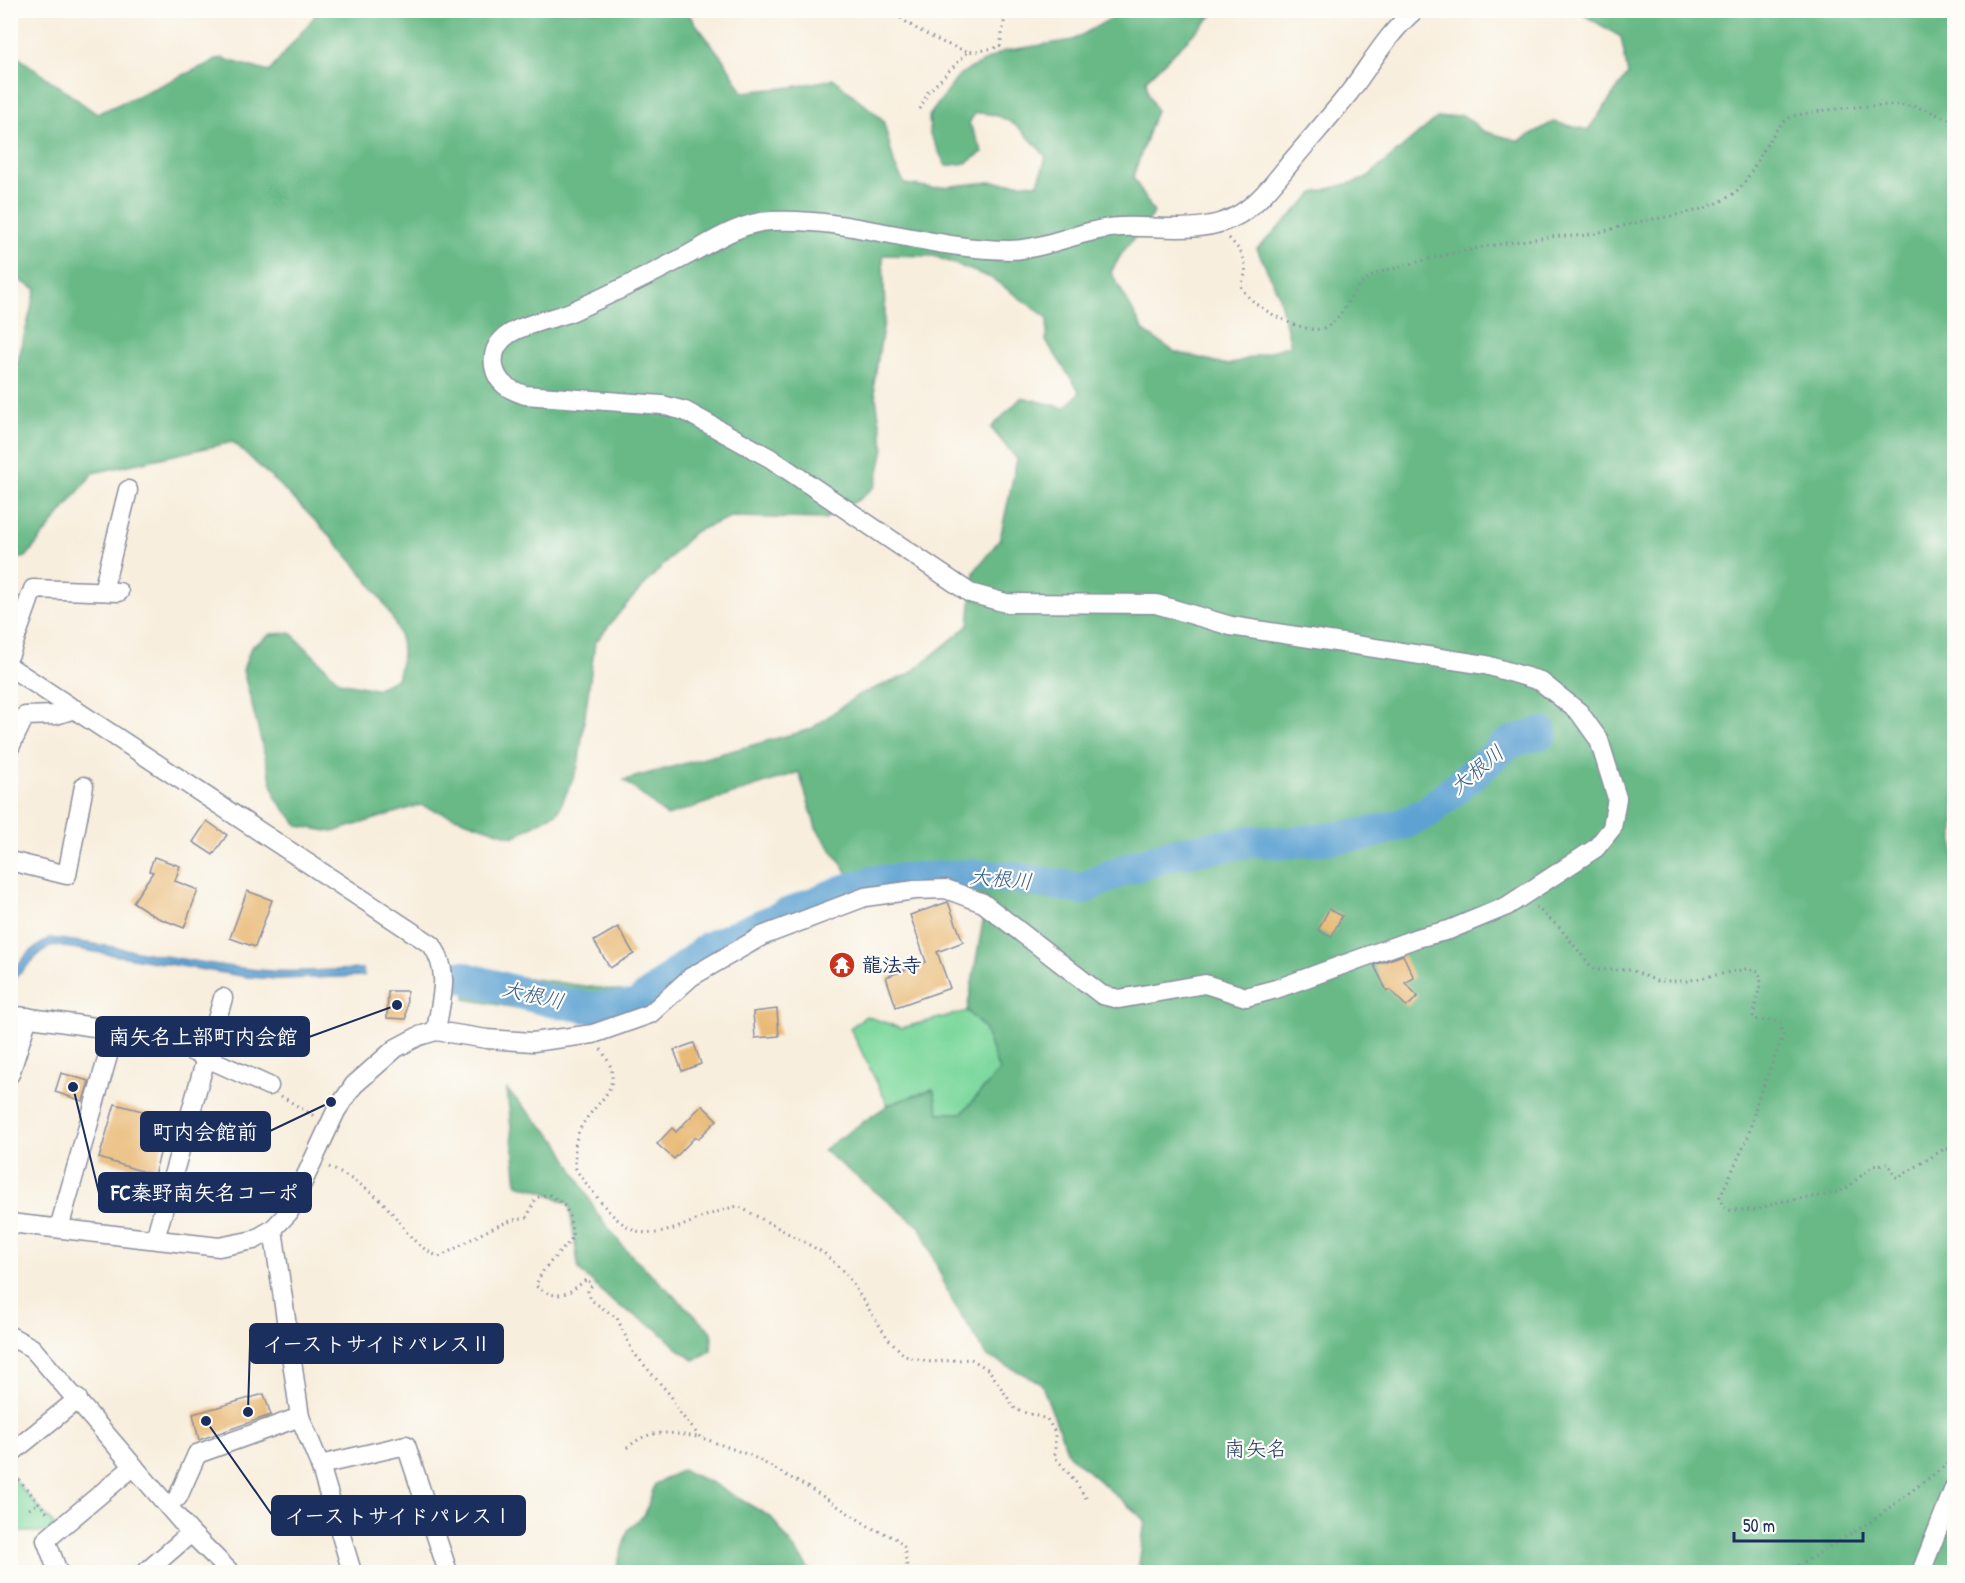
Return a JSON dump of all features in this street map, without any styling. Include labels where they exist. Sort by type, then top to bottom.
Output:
[{"type":"street","points":[[10,1223],[219,1247],[254,1240],[273,1229],[289,1212],[336,1111],[354,1085],[396,1048],[419,1036],[436,1031],[487,1039],[533,1042],[593,1034],[650,1014],[691,977],[762,936],[865,897],[905,891],[946,889],[983,903],[1045,949],[1081,981],[1102,994],[1119,999],[1205,984],[1246,997],[1276,990],[1417,938],[1449,930],[1508,906],[1596,848],[1612,828],[1617,798],[1599,740],[1579,712],[1540,681],[1486,665],[1231,626],[1156,604],[1006,603],[970,593],[770,458],[685,411],[662,405],[525,395],[510,390],[502,383],[494,364],[495,351],[508,333],[571,312],[731,233],[769,220],[829,224],[922,240],[1011,250],[1039,246],[1094,230],[1120,227],[1192,228],[1230,219],[1243,212],[1263,195],[1347,95],[1400,17],[1415,10]]},
{"type":"street","points":[[10,654],[33,589],[111,591],[128,490]]},
{"type":"street","points":[[10,667],[432,945],[442,959],[445,973],[436,1031]]},
{"type":"street","points":[[10,747],[25,716],[56,715],[75,709]]},
{"type":"street","points":[[10,861],[68,875],[84,786]]},
{"type":"street","points":[[155,1239],[223,998]]},
{"type":"street","points":[[10,1074],[19,1016],[158,1036],[270,1088]]},
{"type":"street","points":[[59,1228],[115,1031]]},
{"type":"street","points":[[273,1229],[300,1418],[320,1465],[352,1572]]},
{"type":"street","points":[[10,1336],[32,1348],[191,1533],[230,1572]]},
{"type":"street","points":[[10,1454],[78,1399]]},
{"type":"street","points":[[178,1497],[197,1454],[300,1418]]},
{"type":"street","points":[[320,1465],[406,1444],[448,1572]]},
{"type":"street","points":[[58,1572],[46,1540],[134,1466]]},
{"type":"street","points":[[1921,1572],[1954,1488]]},
{"type":"street","points":[[146,1572],[191,1533]]},
{"type":"path","points":[[892,10],[901,21],[969,51],[1000,47],[1006,10]]},
{"type":"path","points":[[920,109],[928,92],[969,51]]},
{"type":"path","points":[[1212,224],[1244,255],[1247,274],[1241,285],[1248,297],[1276,317],[1307,329],[1321,328],[1332,322],[1347,307],[1351,295],[1367,279],[1388,270],[1462,252],[1551,237],[1586,235],[1692,212],[1714,204],[1732,195],[1743,183],[1772,136],[1791,117],[1830,109],[1915,107],[1954,121]]},
{"type":"path","points":[[1508,906],[1528,902],[1543,911],[1594,970],[1631,970],[1657,981],[1686,981],[1746,969],[1759,971],[1761,980],[1753,1018],[1759,1021],[1773,1019],[1780,1023],[1783,1036],[1757,1102],[1748,1137],[1720,1197],[1723,1206],[1730,1209],[1755,1209],[1779,1202],[1826,1195],[1844,1190],[1873,1166],[1888,1162],[1894,1176],[1898,1178],[1944,1149],[1952,1149],[1954,1153]]},
{"type":"path","points":[[593,1034],[613,1072],[610,1089],[584,1121],[575,1137],[576,1169],[605,1208],[625,1228],[644,1233],[674,1231],[721,1210],[738,1206],[824,1253],[846,1274],[887,1337],[905,1356],[931,1362],[971,1359],[989,1370],[1016,1410],[1047,1419],[1055,1432],[1055,1457],[1062,1468],[1076,1481],[1088,1501]]},
{"type":"path","points":[[270,1088],[320,1121]]},
{"type":"path","points":[[314,1160],[358,1181],[386,1206],[418,1247],[439,1257],[488,1228],[527,1217],[536,1198],[548,1194],[563,1202],[569,1214],[573,1237],[560,1255],[541,1270],[536,1286],[546,1294],[562,1295],[574,1291],[587,1279],[592,1284],[588,1291],[591,1300],[617,1318],[633,1352],[671,1396],[679,1412],[700,1437]]},
{"type":"path","points":[[627,1448],[639,1437],[660,1432],[700,1437],[752,1456],[816,1492],[870,1527],[895,1538],[904,1546],[908,1572]]},
{"type":"path","points":[[1788,1572],[1872,1521],[1954,1459]]},
{"type":"path","points":[[10,1469],[60,1528]]},
{"type":"path","points":[[29,1509],[39,1503]]},
{"type":"green space","points":[[319,11],[686,11],[725,62],[743,92],[792,87],[834,79],[883,120],[895,166],[905,184],[933,188],[990,182],[1038,184],[1046,157],[1024,132],[1007,120],[987,113],[975,113],[969,123],[983,152],[966,163],[946,166],[930,134],[929,116],[960,74],[1004,51],[1073,40],[1124,11],[1217,11],[1146,80],[1148,93],[1156,110],[1133,177],[1154,213],[1122,253],[1111,272],[1144,331],[1175,352],[1228,365],[1291,345],[1278,293],[1257,249],[1314,193],[1365,179],[1437,118],[1463,115],[1483,131],[1519,141],[1553,122],[1588,130],[1628,74],[1621,37],[1577,11],[1954,11],[1954,1572],[1138,1572],[1145,1520],[1069,1455],[1041,1383],[987,1356],[951,1299],[920,1227],[823,1150],[888,1105],[933,1089],[939,1113],[962,1113],[999,1071],[984,1028],[967,1011],[987,899],[946,883],[912,879],[865,897],[816,828],[799,772],[667,816],[624,780],[811,729],[858,695],[908,675],[969,625],[974,572],[1000,539],[1017,459],[991,428],[1022,397],[1065,408],[1080,392],[1046,341],[1048,318],[991,278],[934,256],[883,255],[885,315],[874,384],[884,449],[876,485],[860,499],[825,519],[731,517],[694,532],[625,606],[595,643],[578,767],[558,812],[513,837],[420,805],[333,832],[299,826],[276,799],[243,670],[251,647],[271,634],[291,633],[340,682],[375,689],[397,679],[402,652],[397,629],[382,601],[360,571],[305,510],[233,442],[93,473],[26,557],[11,560],[10,393],[36,289],[11,276],[11,52],[97,114],[221,58],[269,72]]},
{"type":"green space","points":[[463,969],[670,998],[628,1022],[557,1015],[465,999]]},
{"type":"green space","points":[[967,1011],[984,1028],[1000,1071],[963,1113],[939,1113],[933,1089],[888,1105],[850,1028],[866,1016],[901,1028]]},
{"type":"green space","points":[[507,1090],[558,1142],[598,1215],[625,1249],[712,1332],[711,1351],[694,1360],[656,1328],[614,1303],[579,1270],[569,1204],[544,1192],[517,1184]]},
{"type":"green space","points":[[682,1470],[712,1483],[771,1517],[811,1572],[615,1572],[628,1530],[645,1514],[655,1484]]},
{"type":"green space","points":[[10,1475],[55,1526],[47,1532],[11,1532]]},
{"type":"water","points":[[49,938],[248,969],[291,971],[363,969],[364,976],[278,979],[248,977],[53,945],[42,951],[15,978],[11,978],[11,971],[14,971],[27,954]]},
{"type":"building","points":[[207,821],[227,835],[213,855],[193,842]]},
{"type":"building","points":[[154,857],[180,866],[175,881],[198,890],[184,928],[156,917],[133,902],[153,872],[149,871]]},
{"type":"building","points":[[247,891],[272,900],[255,947],[230,938]]},
{"type":"building","points":[[948,902],[963,942],[937,952],[950,988],[896,1007],[886,977],[926,962],[910,915]]},
{"type":"building","points":[[1329,909],[1342,916],[1331,937],[1318,930]]},
{"type":"building","points":[[618,927],[634,954],[610,968],[594,941]]},
{"type":"building","points":[[1403,955],[1414,978],[1405,983],[1418,996],[1407,1007],[1390,990],[1387,991],[1374,965]]},
{"type":"building","points":[[388,991],[407,991],[406,1019],[387,1018]]},
{"type":"building","points":[[777,1009],[779,1036],[755,1038],[753,1012]]},
{"type":"building","points":[[694,1043],[701,1064],[682,1071],[674,1050]]},
{"type":"building","points":[[61,1073],[89,1081],[83,1101],[55,1092]]},
{"type":"building","points":[[115,1104],[170,1118],[154,1175],[99,1158]]},
{"type":"building","points":[[702,1105],[717,1120],[698,1139],[695,1137],[674,1159],[657,1144],[672,1128],[676,1132]]},
{"type":"building","points":[[264,1394],[271,1415],[199,1440],[193,1414]]},
{"type":"waterway","name":"大根川","points":[[459,976],[550,1001],[593,1008],[636,1006],[709,947],[842,891],[877,881],[968,875],[1015,878],[1082,889],[1121,871],[1173,854],[1253,841],[1288,843],[1368,834],[1403,824],[1428,812],[1509,743],[1542,733]]},
{"type":"place","name":"龍法寺","points":[[842,965]]},
{"type":"place","name":"南矢名上部町内会館","points":[[397,1005]]},
{"type":"place","name":"FC秦野南矢名コーポ","points":[[73,1087]]},
{"type":"place","name":"町内会館前","points":[[331,1102]]},
{"type":"place","name":"イーストサイドパレスⅡ","points":[[248,1412]]},
{"type":"place","name":"イーストサイドパレスⅠ","points":[[206,1421]]},
{"type":"district","name":"南矢名","points":[[1256,1449]]}]
